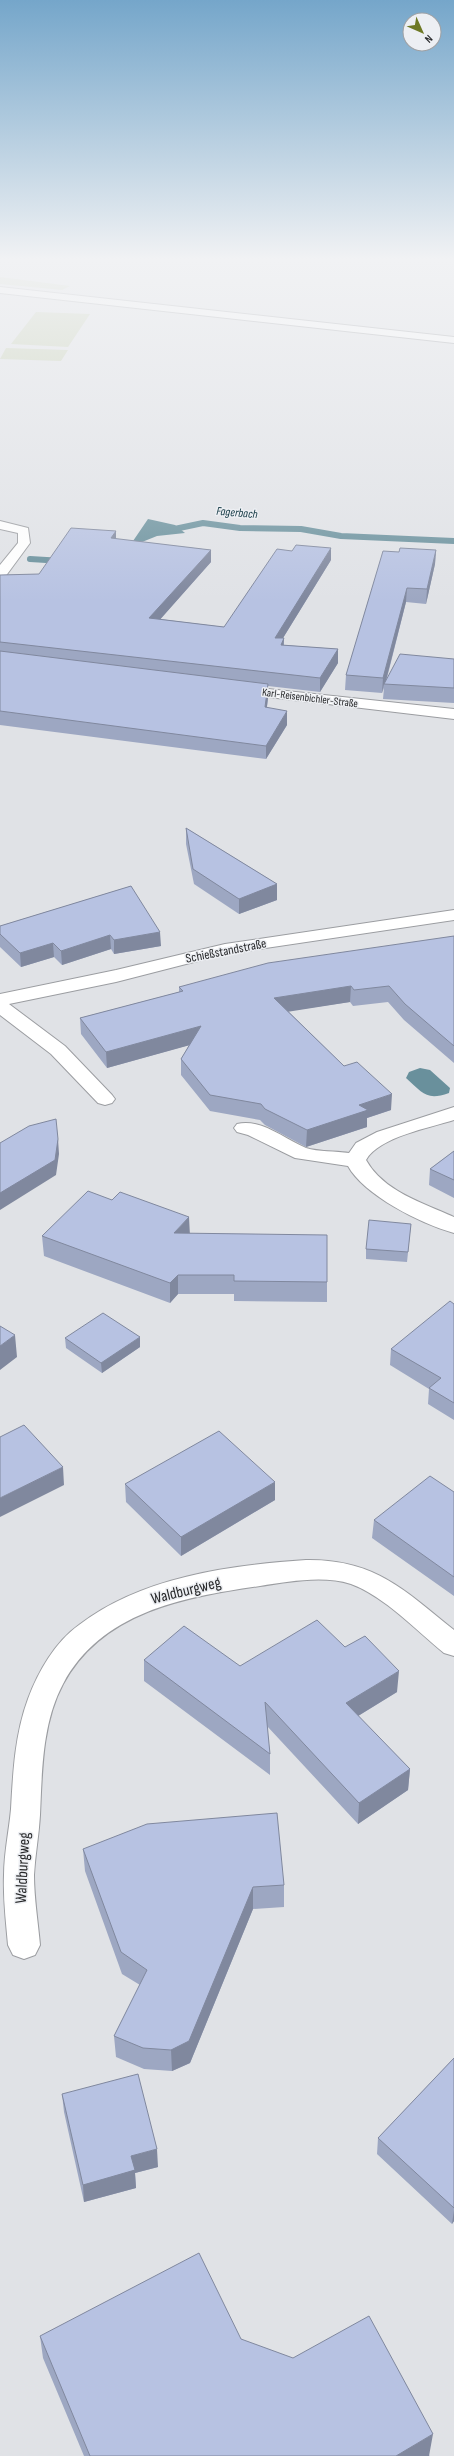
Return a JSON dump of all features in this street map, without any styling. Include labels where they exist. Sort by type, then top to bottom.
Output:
[{"type":"street","points":[[0,525],[24,531],[24,543],[0,574]]},
{"type":"street","name":"Karl-Reisenbichler-Straße","points":[[223,688],[454,714]]},
{"type":"street","name":"Schießstandstraße","points":[[0,1000],[116,976],[225,949],[454,915]]},
{"type":"street","points":[[0,1006],[68,1059],[104,1099]]},
{"type":"street","points":[[355,1160],[363,1147],[384,1136],[454,1113]]},
{"type":"street","points":[[244,1128],[254,1130],[302,1154],[355,1160]]},
{"type":"street","points":[[355,1160],[359,1171],[382,1190],[454,1226]]},
{"type":"street","name":"Waldburgweg","points":[[24,1945],[19,1874],[28,1767],[36,1712],[50,1680],[62,1661],[89,1633],[135,1604],[166,1592],[233,1579],[320,1568],[356,1575],[374,1584],[454,1645]]},
{"type":"water","points":[[148,519],[175,525],[185,533],[157,536],[142,542],[133,541]]},
{"type":"water","points":[[420,1068],[430,1070],[450,1088],[449,1093],[430,1096],[421,1091],[406,1078],[409,1072]]},
{"type":"building","points":[[71,528],[116,531],[111,538],[211,550],[149,618],[224,627],[277,549],[292,551],[296,545],[331,548],[275,638],[284,638],[281,645],[338,649],[320,678],[0,642],[0,575],[39,574]]},
{"type":"building","points":[[400,548],[436,550],[427,589],[407,588],[383,678],[346,675],[383,551],[399,552]]},
{"type":"building","points":[[0,651],[268,684],[265,707],[287,711],[266,746],[0,711]]},
{"type":"building","points":[[400,654],[454,659],[454,688],[384,684]]},
{"type":"building","points":[[186,828],[277,884],[239,899],[193,869]]},
{"type":"building","points":[[131,886],[160,932],[114,940],[110,935],[61,951],[53,943],[20,953],[0,934],[0,926]]},
{"type":"building","points":[[454,936],[454,1046],[405,1004],[389,986],[354,990],[351,986],[274,998],[344,1066],[357,1062],[392,1094],[359,1105],[368,1110],[307,1130],[265,1109],[261,1104],[210,1095],[181,1059],[201,1026],[106,1052],[80,1018],[183,991],[179,987],[268,963]]},
{"type":"building","points":[[56,1119],[58,1139],[55,1160],[0,1193],[0,1143],[29,1126]]},
{"type":"building","points":[[454,1151],[454,1180],[430,1169]]},
{"type":"building","points":[[88,1191],[112,1200],[120,1192],[189,1217],[174,1233],[327,1235],[327,1282],[234,1281],[234,1275],[178,1275],[170,1283],[42,1236]]},
{"type":"building","points":[[369,1220],[411,1224],[408,1252],[366,1249]]},
{"type":"building","points":[[450,1301],[454,1304],[454,1403],[429,1388],[441,1378],[391,1349]]},
{"type":"building","points":[[103,1313],[140,1337],[101,1363],[65,1338]]},
{"type":"building","points":[[0,1326],[15,1335],[0,1346]]},
{"type":"building","points":[[24,1425],[63,1467],[0,1498],[0,1437]]},
{"type":"building","points":[[219,1431],[275,1482],[181,1537],[125,1484]]},
{"type":"building","points":[[430,1476],[454,1492],[454,1577],[374,1520]]},
{"type":"building","points":[[317,1620],[345,1647],[365,1636],[399,1671],[346,1703],[410,1769],[359,1803],[265,1702],[270,1754],[144,1660],[184,1626],[240,1666]]},
{"type":"building","points":[[277,1813],[284,1885],[253,1887],[189,2041],[171,2050],[143,2048],[114,2036],[147,1970],[121,1952],[83,1849],[147,1824]]},
{"type":"building","points":[[454,2058],[454,2208],[378,2138]]},
{"type":"building","points":[[138,2074],[157,2149],[131,2156],[135,2170],[83,2185],[62,2094]]},
{"type":"building","points":[[199,2253],[241,2339],[293,2358],[369,2316],[433,2434],[396,2456],[90,2456],[40,2336]]},
{"type":"waterway","name":"Fagerbach","points":[[165,531],[203,523],[240,528],[301,529],[341,536],[454,541]]},
{"type":"waterway","name":"Fagerbach","points":[[30,559],[63,561]]}]
